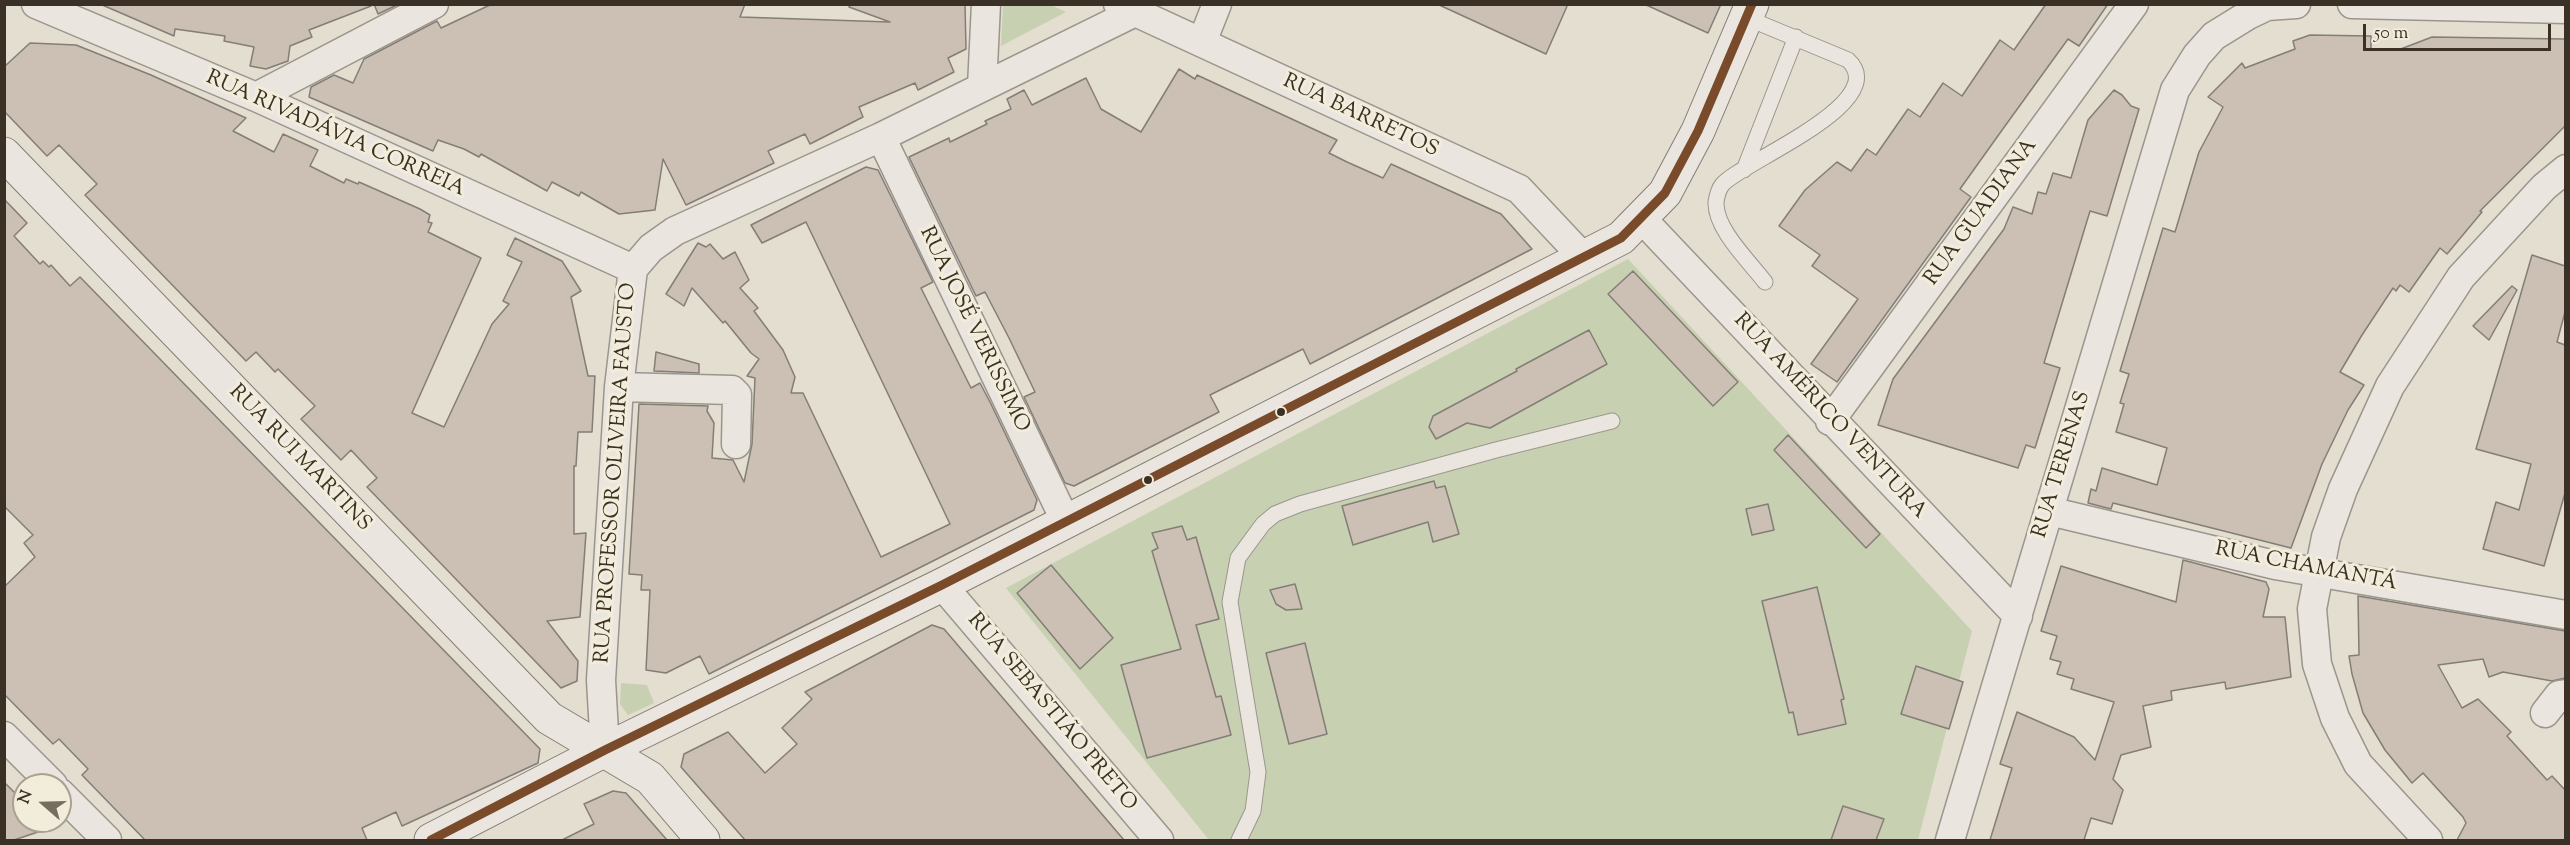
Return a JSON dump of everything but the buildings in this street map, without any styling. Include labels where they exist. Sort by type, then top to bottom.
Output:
[{"type":"street","name":"RUA RIVADÁVIA CORREIA","points":[[36,4],[256,97],[633,269]]},
{"type":"street","points":[[256,97],[434,4]]},
{"type":"street","points":[[982,87],[986,4]]},
{"type":"street","points":[[1202,42],[1217,4]]},
{"type":"street","name":"RUA GUADIANA","points":[[1830,421],[2134,4]]},
{"type":"street","points":[[2265,5],[2296,4]]},
{"type":"street","points":[[2352,4],[2565,9]]},
{"type":"street","name":"RUA TERENAS","points":[[1950,840],[2175,90],[2197,55],[2214,36],[2265,5]]},
{"type":"street","name":"RUA PROFESSOR OLIVEIRA FAUSTO","points":[[605,750],[601,680],[619,387],[633,269],[651,248],[675,231],[881,137],[982,87],[1127,8]]},
{"type":"street","name":"RUA BARRETOS","points":[[1127,8],[1436,153],[1519,189],[1582,256]]},
{"type":"street","points":[[452,836],[605,750],[942,585],[1621,238],[1665,193],[1698,131],[1749,11]]},
{"type":"street","name":"RUA JOSÉ VERISSIMO","points":[[881,137],[1066,522]]},
{"type":"street","name":"RUA RUI MARTINS","points":[[4,154],[549,718],[650,778],[703,840]]},
{"type":"street","points":[[2428,840],[2358,764],[2335,718],[2317,664],[2312,609],[2326,537],[2343,489],[2390,386],[2461,277],[2544,187],[2565,170]]},
{"type":"street","name":"RUA AMÉRICO VENTURA","points":[[1641,218],[1830,421],[2018,616]]},
{"type":"street","points":[[619,387],[732,390],[737,395],[736,444]]},
{"type":"street","name":"RUA CHAMANTÁ","points":[[2049,511],[2275,564],[2565,615]]},
{"type":"street","name":"RUA SEBASTIÃO PRETO","points":[[942,585],[1159,840]]},
{"type":"street","points":[[2545,713],[2559,696],[2565,694]]},
{"type":"street","points":[[4,736],[41,773]]},
{"type":"street","points":[[72,805],[107,840]]},
{"type":"lane","points":[[1749,11],[1796,37],[1853,64],[1857,77],[1853,92],[1837,110],[1727,180],[1718,193],[1716,204],[1719,223],[1765,282]]},
{"type":"lane","points":[[1744,170],[1796,37]]},
{"type":"lane","points":[[1239,840],[1253,811],[1258,772],[1230,602],[1238,558],[1263,524],[1275,514],[1300,504],[1612,421]]},
{"type":"green space","points":[[1003,5],[1051,5],[1066,12],[1001,46]]},
{"type":"green space","points":[[1628,259],[1972,631],[1918,840],[1209,840],[1006,588]]},
{"type":"green space","points":[[621,683],[647,685],[654,703],[628,715],[620,704]]},
{"type":"transit line","points":[[431,840],[605,750],[942,585],[1621,238],[1665,193],[1698,131],[1752,4]]}]
